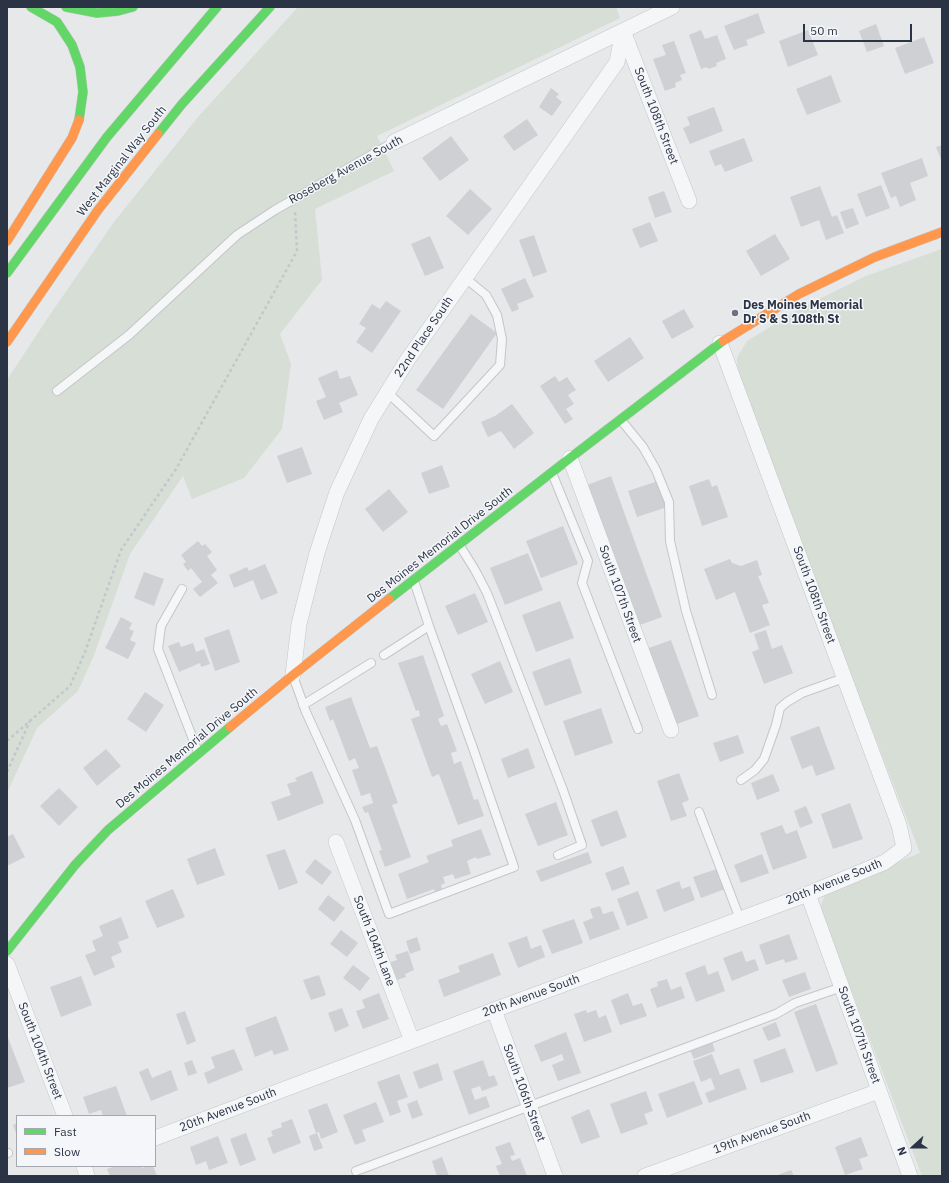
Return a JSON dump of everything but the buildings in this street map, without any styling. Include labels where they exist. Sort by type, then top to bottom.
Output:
[{"type":"main road","points":[[7,241],[72,138],[78,125],[81,113],[83,92],[80,67],[72,45],[57,22],[32,7]]},
{"type":"main road","points":[[66,7],[97,12],[118,11],[133,7]]},
{"type":"main road","name":"West Marginal Way South","points":[[7,273],[107,137],[217,7]]},
{"type":"main road","name":"West Marginal Way South","points":[[7,342],[103,204],[182,104],[270,7]]},
{"type":"main road","name":"Des Moines Memorial Drive South","points":[[7,951],[75,865],[108,830],[198,753],[293,675],[720,342],[799,294],[875,257],[942,232]]},
{"type":"street","name":"Roseberg Avenue South","points":[[394,142],[672,7]]},
{"type":"street","name":"South 108th Street","points":[[623,31],[689,201]]},
{"type":"street","name":"22nd Place South","points":[[293,675],[299,624],[317,553],[337,492],[371,419],[408,358],[616,62],[623,31]]},
{"type":"street","name":"South 108th Street","points":[[720,342],[899,825],[904,848]]},
{"type":"street","name":"South 107th Street","points":[[570,458],[671,730]]},
{"type":"street","name":"South 104th Lane","points":[[336,842],[412,1040]]},
{"type":"street","name":"20th Avenue South","points":[[156,1138],[412,1040],[808,894],[885,862],[904,848]]},
{"type":"street","name":"South 107th Street","points":[[808,894],[910,1176]]},
{"type":"street","name":"South 104th Street","points":[[7,964],[65,1115]]},
{"type":"street","name":"South 106th Street","points":[[494,1010],[555,1176]]},
{"type":"street","name":"19th Avenue South","points":[[645,1176],[879,1091]]},
{"type":"lane","name":"Roseberg Avenue South","points":[[57,391],[129,335],[237,235],[295,198],[394,142]]},
{"type":"lane","points":[[387,392],[434,436],[500,365],[502,339],[497,315],[486,295],[464,277]]},
{"type":"lane","points":[[621,419],[643,447],[656,470],[669,502],[670,541],[686,611],[712,695]]},
{"type":"lane","points":[[552,472],[588,562],[582,583],[638,729]]},
{"type":"lane","points":[[459,545],[475,570],[487,593],[563,790],[582,845],[558,855]]},
{"type":"lane","points":[[293,675],[303,705],[355,820],[388,914],[514,867],[414,580]]},
{"type":"lane","points":[[182,589],[161,626],[158,649],[198,753]]},
{"type":"lane","points":[[384,654],[429,626]]},
{"type":"lane","points":[[303,705],[371,663]]},
{"type":"lane","points":[[741,780],[755,770],[764,759],[776,725],[780,708],[787,702],[802,694],[844,678]]},
{"type":"lane","points":[[699,812],[740,919]]},
{"type":"lane","points":[[356,1171],[529,1105],[776,1014],[795,1003],[842,987]]},
{"type":"path","points":[[7,741],[70,686],[85,652],[121,550],[176,469],[296,251],[295,198]]},
{"type":"path","points":[[7,772],[31,720]]},
{"type":"shaded area","points":[[298,7],[616,7],[620,18],[377,136],[394,171],[315,209],[322,280],[280,334],[291,364],[282,429],[244,478],[192,499],[183,476],[130,554],[94,655],[78,691],[37,728],[7,793],[7,380],[114,222],[198,117]]},
{"type":"shaded area","points":[[942,249],[942,1176],[922,1176],[820,908],[826,891],[920,853],[738,383],[737,358],[747,341],[803,307],[866,276]]},
{"type":"traffic: fast","points":[[31,7],[57,22],[72,45],[80,67],[83,92],[79,120]]},
{"type":"traffic: fast","points":[[66,7],[97,13],[118,11],[133,7]]},
{"type":"traffic: fast","points":[[7,273],[107,137],[217,7]]},
{"type":"traffic: fast","points":[[158,134],[182,104],[270,7]]},
{"type":"traffic: fast","points":[[389,599],[723,341]]},
{"type":"traffic: fast","points":[[7,951],[75,865],[108,830],[230,727]]},
{"type":"traffic: slow","points":[[7,241],[72,138],[79,120]]},
{"type":"traffic: slow","points":[[7,342],[98,210],[158,134]]},
{"type":"traffic: slow","points":[[723,341],[799,294],[875,257],[942,232]]},
{"type":"traffic: slow","points":[[230,727],[389,599]]},
{"type":"place","name":"Des Moines Memorial Dr S & S 108th St","points":[[735,313]]}]
